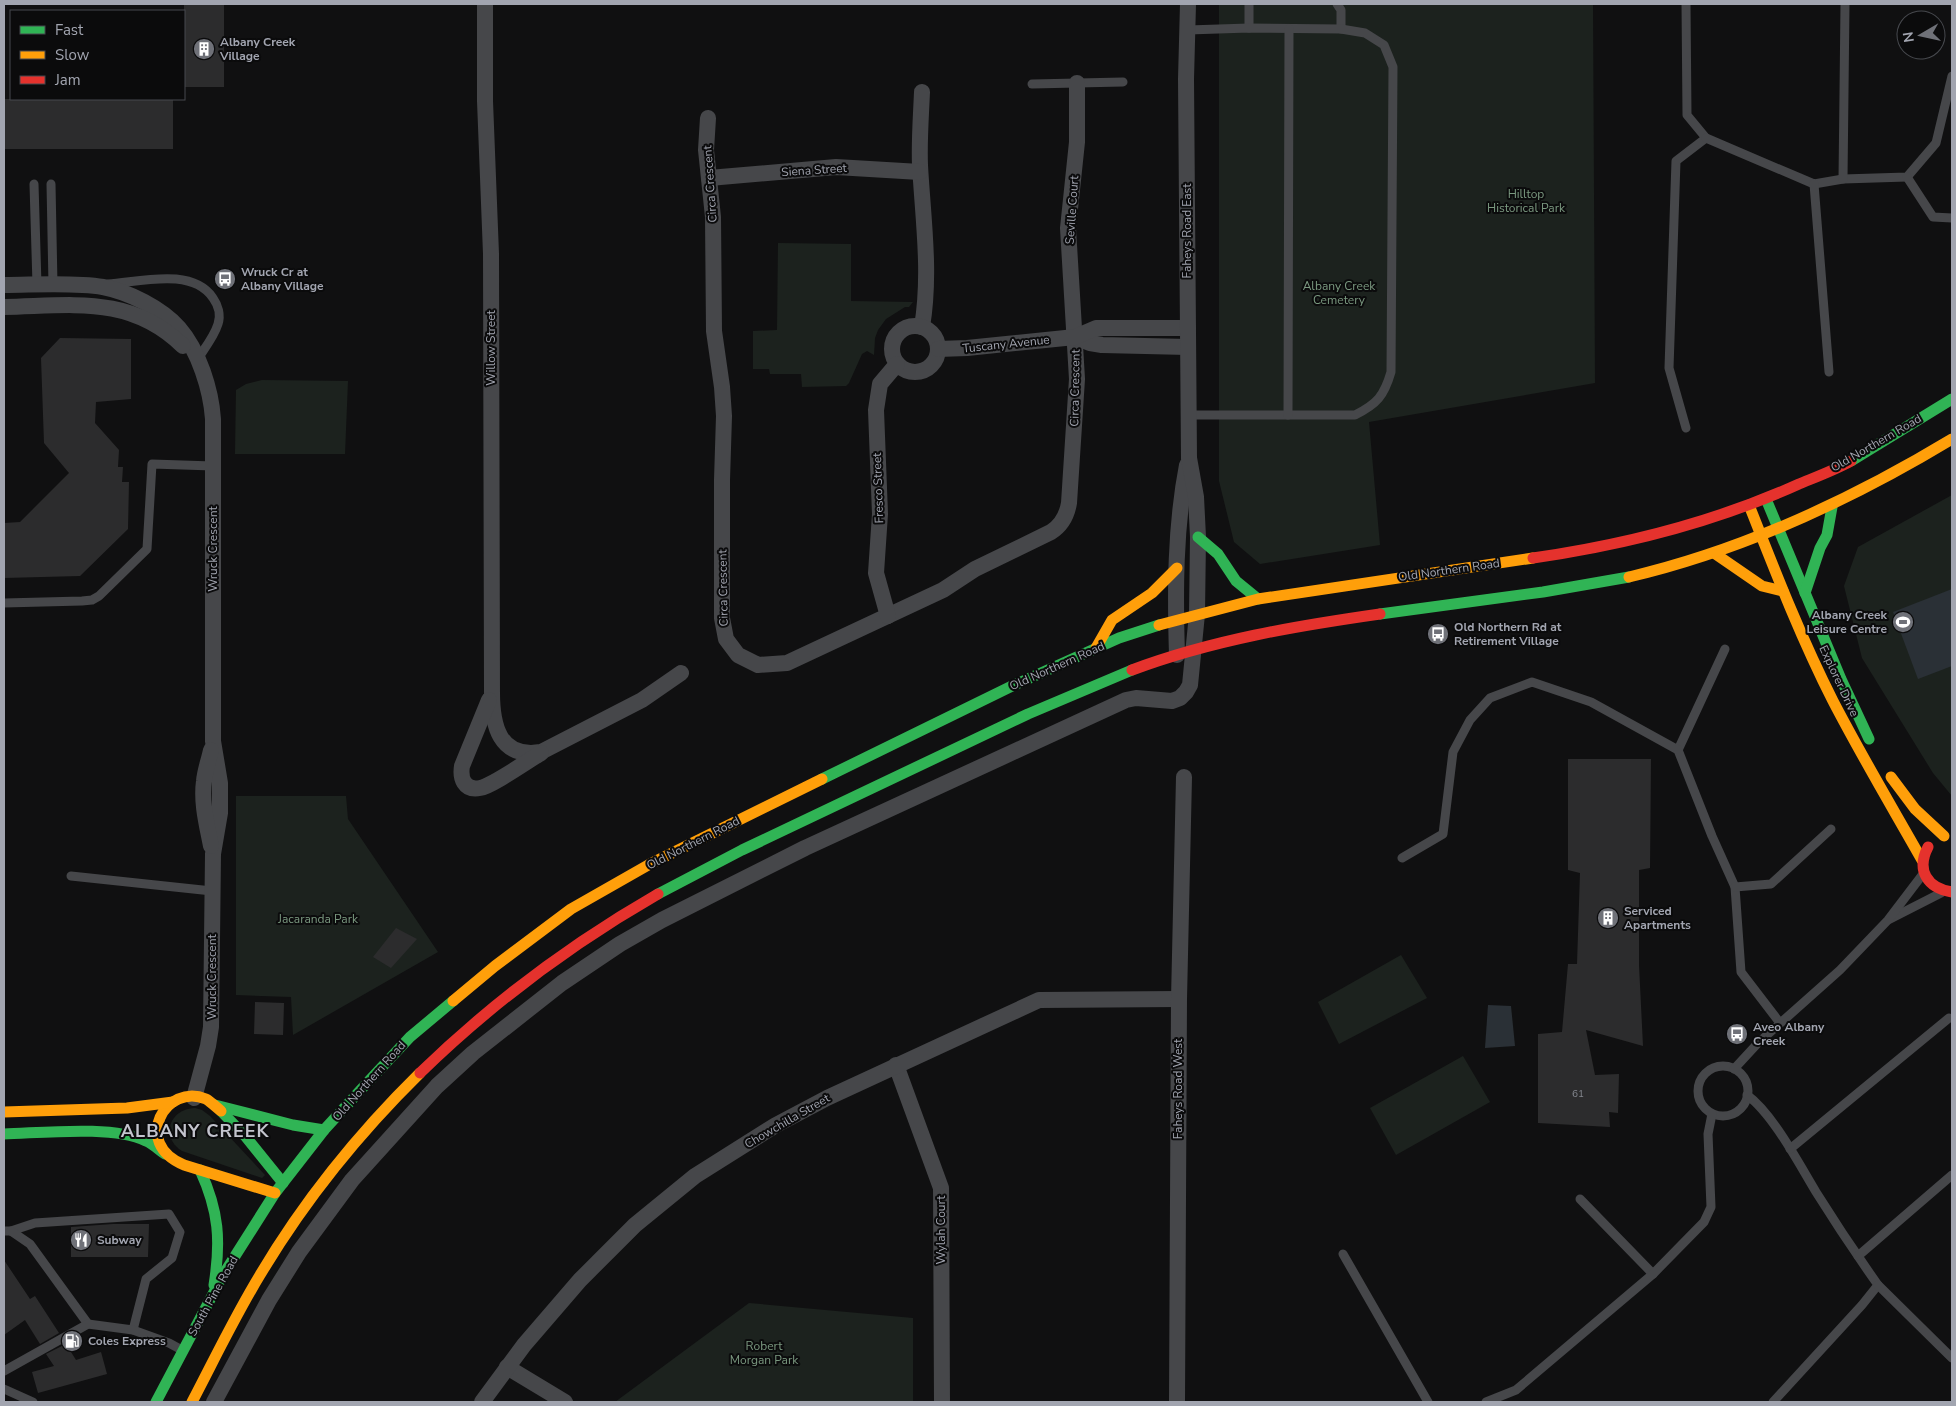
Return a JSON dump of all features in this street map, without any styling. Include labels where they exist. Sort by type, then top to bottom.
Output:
[{"type":"main road","name":"Old Northern Road","points":[[290,1195],[324,1130],[410,1037],[495,966],[571,909],[650,864],[1012,686],[1119,638],[1197,614],[1258,599],[1583,550],[1652,535],[1726,514],[1766,499],[1846,463],[1952,399]]},
{"type":"main road","points":[[192,1402],[263,1270],[290,1195],[364,1134],[435,1059],[502,998],[586,938],[666,889],[757,844],[1118,674],[1195,649],[1234,639],[1287,629],[1501,599],[1614,580],[1654,571],[1760,537],[1832,507],[1894,474],[1952,439]]},
{"type":"main road","name":"Explorer Drive","points":[[1766,499],[1858,718],[1874,748]]},
{"type":"main road","name":"Explorer Drive","points":[[1749,505],[1760,537],[1832,700],[1922,860]]},
{"type":"main road","points":[[1805,593],[1820,548],[1827,535],[1832,507]]},
{"type":"main road","points":[[1198,536],[1218,554],[1236,581],[1258,599]]},
{"type":"main road","points":[[1714,553],[1762,586],[1783,591]]},
{"type":"main road","points":[[1096,648],[1112,620],[1152,593],[1177,568]]},
{"type":"main road","points":[[1887,771],[1904,798],[1920,817],[1948,836]]},
{"type":"main road","points":[[1948,836],[1929,844],[1922,860],[1923,873],[1928,881],[1935,888],[1948,892]]},
{"type":"main road","points":[[4,1112],[127,1108],[202,1098],[214,1105],[293,1125],[324,1130]]},
{"type":"main road","points":[[170,1158],[158,1144],[156,1128],[160,1115],[173,1102]]},
{"type":"main road","points":[[214,1105],[290,1195]]},
{"type":"main road","points":[[4,1134],[94,1132],[126,1134],[147,1141],[170,1158],[200,1170],[290,1195]]},
{"type":"main road","points":[[200,1170],[212,1196],[219,1228],[220,1249],[213,1294]]},
{"type":"main road","name":"South Pine Road","points":[[156,1402],[233,1258],[290,1195]]},
{"type":"street","name":"Willow Street","points":[[486,4],[485,101],[491,254],[492,692],[494,724],[505,743],[514,750],[536,753],[546,750]]},
{"type":"street","name":"Faheys Road East","points":[[1188,4],[1186,79],[1188,415],[1189,458],[1196,497],[1198,536],[1195,649]]},
{"type":"street","name":"Seville Court","points":[[1075,337],[1068,241],[1078,136],[1077,83]]},
{"type":"street","points":[[922,92],[920,172],[927,264],[926,304],[922,327]]},
{"type":"street","name":"Circa Crescent","points":[[708,118],[706,150],[713,225],[714,331],[722,382],[724,416],[722,618],[726,639],[734,652],[751,662],[765,666],[796,661],[943,590],[975,569],[1051,532],[1061,523],[1068,509],[1075,426],[1075,337]]},
{"type":"street","name":"Siena Street","points":[[709,178],[836,167],[920,172]]},
{"type":"street","name":"Wruck Crescent","points":[[4,285],[103,287],[125,294],[164,316],[179,328],[187,340],[207,385],[212,404],[213,741],[220,783],[220,813],[213,854],[211,1026],[208,1046],[194,1098]]},
{"type":"street","points":[[37,306],[45,285]]},
{"type":"street","points":[[45,285],[54,306]]},
{"type":"street","name":"Wruck Crescent","points":[[4,307],[106,307],[135,314],[161,328],[197,360]]},
{"type":"street","points":[[908,327],[922,327],[933,334],[938,349],[934,362],[923,371],[909,372],[897,364],[891,350],[896,336],[908,327]]},
{"type":"street","name":"Tuscany Avenue","points":[[938,349],[967,348],[1075,337],[1096,328],[1188,328]]},
{"type":"street","name":"Tuscany Avenue","points":[[1075,337],[1102,345],[1188,347]]},
{"type":"street","name":"Fresco Street","points":[[888,616],[876,573],[880,514],[876,410],[880,384],[897,364]]},
{"type":"street","name":"Faheys Road East","points":[[1176,655],[1177,568],[1181,497],[1189,458]]},
{"type":"street","points":[[214,1402],[269,1300],[299,1252],[352,1180],[437,1086],[472,1053],[562,983],[620,944],[662,920],[805,848],[1112,706],[1136,698],[1172,701],[1180,698],[1190,685],[1195,649]]},
{"type":"street","name":"Willow Street","points":[[492,692],[463,763],[461,776],[463,782],[471,788],[484,787],[546,750],[642,700],[682,673]]},
{"type":"street","name":"Faheys Road West","points":[[1177,1402],[1178,999],[1184,776]]},
{"type":"street","name":"Chowchilla Street","points":[[482,1402],[507,1367],[580,1280],[635,1225],[695,1176],[776,1125],[896,1065],[1039,1000],[1178,999]]},
{"type":"street","name":"Wylah Court","points":[[896,1065],[941,1188],[942,1402]]},
{"type":"street","points":[[507,1367],[565,1402]]},
{"type":"lane","points":[[1249,4],[1249,28]]},
{"type":"lane","points":[[1337,4],[1341,10],[1341,29]]},
{"type":"lane","points":[[1686,4],[1687,115],[1706,138],[1814,184],[1842,179],[1907,177],[1936,143],[1952,76]]},
{"type":"lane","points":[[1842,179],[1845,4]]},
{"type":"lane","points":[[1188,30],[1249,28],[1341,29],[1365,33],[1384,45],[1393,67],[1391,372],[1385,390],[1372,406],[1355,415],[1188,415]]},
{"type":"lane","points":[[1288,415],[1289,29]]},
{"type":"lane","points":[[1032,84],[1124,82]]},
{"type":"lane","points":[[1686,428],[1669,368],[1676,161],[1706,138]]},
{"type":"lane","points":[[1907,177],[1932,217],[1952,218]]},
{"type":"lane","points":[[34,184],[45,285]]},
{"type":"lane","points":[[45,285],[51,184]]},
{"type":"lane","points":[[1814,184],[1829,372]]},
{"type":"lane","points":[[90,286],[176,279],[192,282],[204,288],[216,302],[219,319],[215,331],[197,360]]},
{"type":"lane","points":[[4,603],[82,601],[92,600],[99,596],[147,549],[152,464],[213,466]]},
{"type":"lane","points":[[1678,750],[1725,649]]},
{"type":"lane","points":[[1402,858],[1444,834],[1453,752],[1470,720],[1490,698],[1532,682],[1591,702],[1678,750],[1712,836],[1735,887],[1741,972],[1780,1023]]},
{"type":"lane","points":[[1735,887],[1771,884],[1831,829]]},
{"type":"lane","points":[[1734,1069],[1780,1023],[1840,970],[1888,920],[1923,873]]},
{"type":"lane","points":[[71,876],[212,891]]},
{"type":"lane","points":[[1888,920],[1948,892]]},
{"type":"lane","points":[[1790,1149],[1949,1018]]},
{"type":"lane","points":[[1723,1066],[1734,1069],[1744,1078],[1747,1086],[1747,1095],[1742,1107],[1732,1114],[1724,1116],[1712,1114],[1699,1100],[1700,1081],[1703,1075],[1712,1068],[1723,1066]]},
{"type":"lane","points":[[1747,1095],[1760,1107],[1790,1149],[1844,1236],[1878,1285],[1952,1358]]},
{"type":"lane","points":[[1486,1402],[1516,1390],[1653,1274],[1695,1232],[1708,1216],[1712,1199],[1708,1134],[1712,1114]]},
{"type":"lane","points":[[1858,1256],[1952,1175]]},
{"type":"lane","points":[[1580,1200],[1653,1274]]},
{"type":"lane","points":[[7,1231],[35,1224],[169,1214],[180,1232],[172,1258],[146,1279],[133,1330]]},
{"type":"lane","points":[[7,1231],[30,1244],[88,1324]]},
{"type":"lane","points":[[1343,1254],[1428,1402]]},
{"type":"lane","points":[[1774,1402],[1878,1285]]},
{"type":"lane","points":[[4,1371],[88,1324],[133,1330],[169,1343],[183,1351]]},
{"type":"lane","points":[[4,1389],[33,1402]]},
{"type":"green space","name":"Albany Creek Cemetery","points":[[1219,4],[1593,4],[1595,383],[1369,422],[1380,545],[1260,564],[1234,542],[1219,481]]},
{"type":"green space","points":[[778,243],[851,244],[851,301],[913,302],[909,307],[905,307],[886,319],[875,338],[874,355],[867,351],[862,354],[846,386],[802,387],[801,374],[770,374],[769,369],[753,369],[753,331],[777,330]]},
{"type":"green space","points":[[262,380],[348,381],[345,454],[235,454],[236,390],[246,384]]},
{"type":"green space","name":"Albany Creek Leisure Centre","points":[[1952,495],[1952,796],[1933,773],[1862,658],[1844,586],[1858,547]]},
{"type":"green space","name":"Jacaranda Park","points":[[236,796],[346,796],[348,819],[438,952],[293,1035],[291,997],[236,995]]},
{"type":"green space","points":[[1401,955],[1427,998],[1339,1044],[1318,1002]]},
{"type":"green space","points":[[1463,1056],[1490,1102],[1396,1155],[1370,1108]]},
{"type":"green space","points":[[195,1108],[202,1110],[210,1116],[265,1175],[262,1178],[182,1151],[175,1145],[171,1139],[170,1125],[179,1113]]},
{"type":"green space","name":"Robert Morgan Park","points":[[749,1303],[913,1318],[913,1402],[615,1402]]},
{"type":"shaded area","points":[[1952,589],[1952,666],[1918,679],[1893,612]]},
{"type":"shaded area","points":[[1488,1005],[1511,1006],[1515,1046],[1485,1048]]},
{"type":"building","points":[[184,4],[224,4],[224,87],[185,87]]},
{"type":"building","name":"Albany Creek Village","points":[[4,99],[173,100],[173,149],[4,149]]},
{"type":"building","points":[[60,338],[131,339],[131,399],[96,402],[95,423],[119,450],[118,467],[123,467],[122,482],[129,482],[128,529],[80,576],[4,578],[4,523],[20,522],[69,473],[44,443],[41,358]]},
{"type":"building","name":"Serviced Apartments","points":[[1568,759],[1651,759],[1650,868],[1639,870],[1639,965],[1643,1046],[1586,1030],[1595,1075],[1619,1074],[1618,1113],[1609,1112],[1610,1127],[1538,1123],[1538,1034],[1562,1032],[1568,964],[1577,964],[1580,873],[1568,870]]},
{"type":"building","points":[[396,928],[417,939],[391,968],[373,957]]},
{"type":"building","points":[[255,1002],[284,1003],[283,1035],[254,1034]]},
{"type":"building","points":[[149,1224],[148,1257],[71,1257],[71,1227]]},
{"type":"building","points":[[4,1260],[30,1299],[35,1296],[59,1333],[40,1344],[25,1320],[4,1335]]},
{"type":"building","points":[[66,1344],[76,1360],[101,1352],[107,1374],[38,1393],[32,1372],[54,1366],[46,1354]]},
{"type":"traffic: fast","points":[[1851,461],[1952,399]]},
{"type":"traffic: fast","points":[[1766,499],[1841,679],[1869,739]]},
{"type":"traffic: fast","points":[[1805,593],[1820,548],[1827,535],[1832,507]]},
{"type":"traffic: fast","points":[[1198,537],[1218,554],[1236,581],[1258,599]]},
{"type":"traffic: fast","points":[[1380,614],[1543,592],[1629,577]]},
{"type":"traffic: fast","points":[[822,779],[1012,686],[1119,638],[1159,625]]},
{"type":"traffic: fast","points":[[658,894],[742,850],[1028,714],[1132,670]]},
{"type":"traffic: fast","points":[[156,1402],[223,1275],[275,1193],[324,1130],[368,1082],[410,1037],[453,1001]]},
{"type":"traffic: fast","points":[[215,1105],[293,1125],[324,1130]]},
{"type":"traffic: fast","points":[[221,1111],[246,1137],[283,1183]]},
{"type":"traffic: fast","points":[[4,1134],[77,1131],[115,1133],[146,1141],[165,1154]]},
{"type":"traffic: fast","points":[[200,1170],[211,1199],[217,1226],[218,1240],[214,1285]]},
{"type":"traffic: slow","points":[[1629,577],[1714,553],[1796,521],[1875,482],[1952,439]]},
{"type":"traffic: slow","points":[[1749,505],[1821,677],[1854,741],[1922,860]]},
{"type":"traffic: slow","points":[[1714,553],[1762,586],[1783,591]]},
{"type":"traffic: slow","points":[[1159,625],[1258,599],[1533,558]]},
{"type":"traffic: slow","points":[[1096,648],[1112,620],[1152,593],[1177,568]]},
{"type":"traffic: slow","points":[[1891,777],[1915,809],[1944,836]]},
{"type":"traffic: slow","points":[[453,1001],[495,966],[571,909],[650,864],[822,779]]},
{"type":"traffic: slow","points":[[192,1402],[233,1322],[295,1221],[314,1194],[375,1119],[420,1073]]},
{"type":"traffic: slow","points":[[221,1111],[206,1099],[191,1096],[178,1099],[167,1107],[160,1117],[157,1130],[159,1143],[168,1155],[184,1165],[275,1193]]},
{"type":"traffic: slow","points":[[4,1112],[127,1108],[173,1102]]},
{"type":"traffic: jam","points":[[1533,558],[1635,539],[1702,521],[1767,498],[1851,461]]},
{"type":"traffic: jam","points":[[1132,670],[1162,659],[1223,642],[1380,614]]},
{"type":"traffic: jam","points":[[1928,847],[1923,863],[1926,877],[1936,887],[1952,892]]},
{"type":"traffic: jam","points":[[420,1073],[447,1047],[533,976],[594,933],[658,894]]},
{"type":"place","name":"Albany Creek Village","points":[[204,49]]},
{"type":"place","name":"Wruck Cr at Albany Village","points":[[225,279]]},
{"type":"place","name":"Albany Creek Leisure Centre","points":[[1903,622]]},
{"type":"place","name":"Old Northern Rd at Retirement Village","points":[[1438,634]]},
{"type":"place","name":"Serviced Apartments","points":[[1608,918]]},
{"type":"place","name":"Aveo Albany Creek","points":[[1737,1034]]},
{"type":"place","name":"Subway","points":[[81,1240]]},
{"type":"place","name":"Coles Express","points":[[72,1341]]},
{"type":"district","name":"ALBANY CREEK","points":[[195,1131]]},
{"type":"park label","name":"Hilltop Historical Park","points":[[1526,201]]}]
